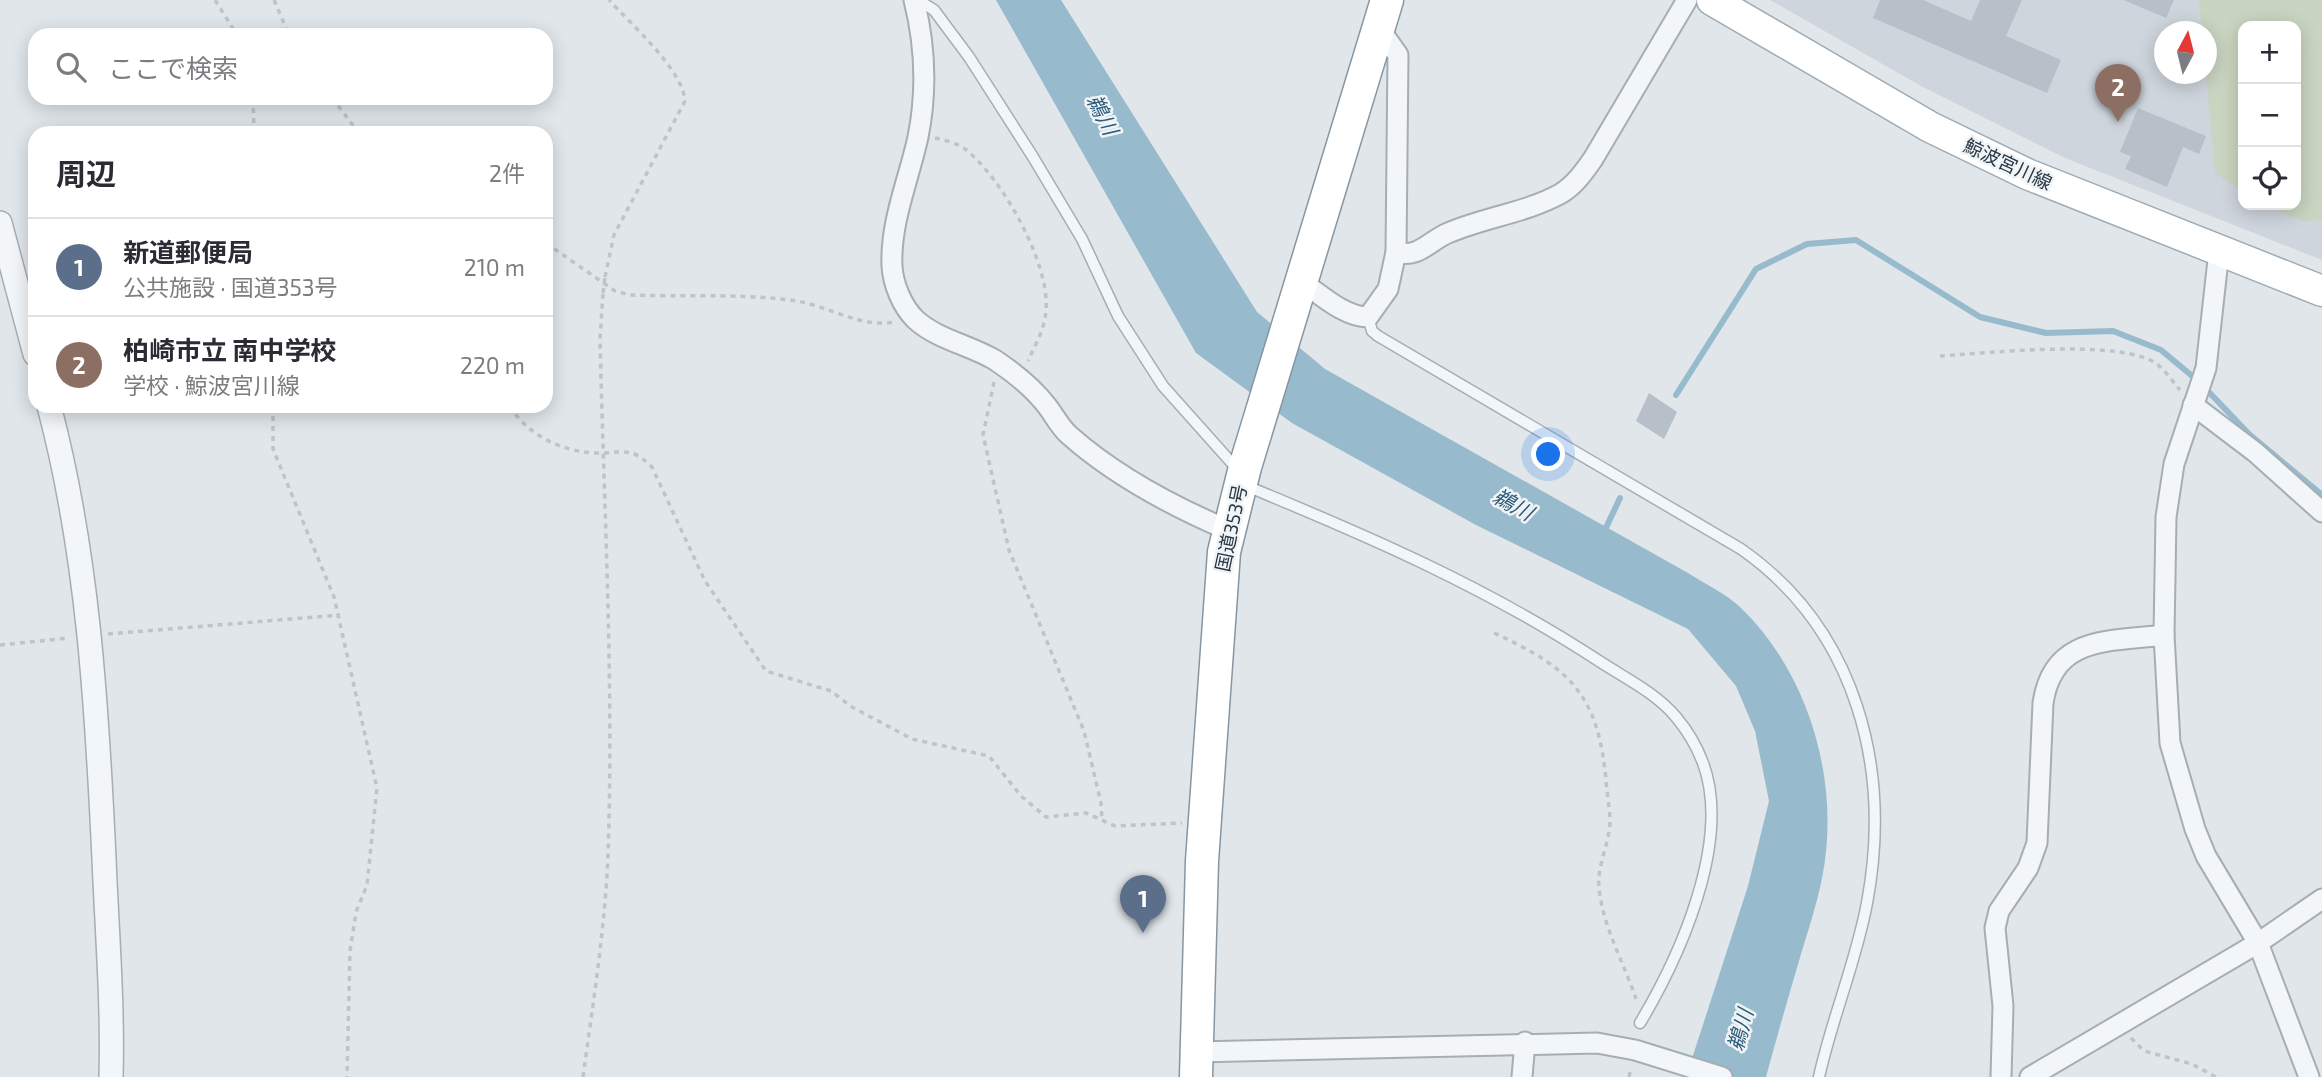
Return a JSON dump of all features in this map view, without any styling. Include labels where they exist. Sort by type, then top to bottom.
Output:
[{"type":"highway","name":"国道353号","points":[[1196,1065],[1205,822],[1218,597],[1228,530],[1387,0]]},
{"type":"main road","name":"鯨波宮川線","points":[[1712,0],[1930,127],[2027,174],[2322,291]]},
{"type":"street","points":[[916,0],[924,61],[918,134],[898,214],[892,265],[896,289],[915,319],[1002,366],[1020,379],[1045,403],[1067,434],[1098,457],[1143,487],[1228,530]]},
{"type":"street","points":[[1396,252],[1407,256],[1447,233],[1533,206],[1563,192],[1583,174],[1593,159],[1687,0]]},
{"type":"street","points":[[1299,287],[1339,308],[1368,317],[1388,289],[1396,252],[1398,55],[1393,45],[1377,33]]},
{"type":"street","points":[[0,223],[28,329]]},
{"type":"street","points":[[2219,251],[2206,368],[2174,464],[2164,537],[2164,635],[2171,743],[2194,828],[2206,856],[2258,943],[2309,1077]]},
{"type":"street","points":[[2195,400],[2322,512]]},
{"type":"street","points":[[51,413],[59,446],[91,635],[101,793],[111,1077]]},
{"type":"street","points":[[2001,1077],[2003,1006],[1995,928],[2003,903],[2036,852],[2043,703],[2048,681],[2062,659],[2082,646],[2164,635]]},
{"type":"street","points":[[2030,1077],[2258,943],[2322,899]]},
{"type":"street","points":[[1522,1077],[1525,1042]]},
{"type":"street","points":[[1196,1065],[1525,1042],[1597,1043],[1642,1052],[1722,1077]]},
{"type":"lane","points":[[916,0],[934,10],[969,57],[1033,157],[1082,239],[1118,316],[1163,386],[1243,475],[1415,557],[1551,629],[1658,699],[1676,717],[1703,764],[1711,818],[1706,865],[1673,961],[1640,1023]]},
{"type":"lane","points":[[1368,317],[1372,331],[1378,336],[1767,566],[1821,632],[1840,665],[1863,726],[1875,787],[1877,820],[1867,905],[1819,1077]]},
{"type":"path","points":[[215,0],[233,28]]},
{"type":"path","points":[[274,0],[286,28]]},
{"type":"path","points":[[583,1077],[603,928],[608,857],[610,760],[600,339],[603,293],[614,235],[685,101],[684,88],[671,70],[609,0]]},
{"type":"path","points":[[253,105],[254,126]]},
{"type":"path","points":[[337,105],[354,126]]},
{"type":"path","points":[[918,134],[964,148],[985,168],[1023,226],[1036,254],[1043,274],[1047,309],[1043,327],[1020,379]]},
{"type":"path","points":[[553,248],[615,290],[629,295],[794,301],[827,307],[858,321],[877,325],[915,319]]},
{"type":"path","points":[[1940,356],[2044,350],[2113,352],[2139,356],[2151,360],[2195,400]]},
{"type":"path","points":[[1002,366],[989,396],[983,435],[1009,550],[1084,730],[1101,803],[1102,820]]},
{"type":"path","points":[[274,413],[273,449],[340,615],[378,798],[367,885],[356,912],[350,951],[347,1077]]},
{"type":"path","points":[[514,413],[538,436],[579,451],[629,452],[639,455],[652,467],[705,581],[766,671],[831,691],[852,707],[912,739],[989,757],[1021,796],[1046,817],[1074,812],[1102,820],[1115,827],[1205,822]]},
{"type":"path","points":[[0,645],[340,615]]},
{"type":"path","points":[[1494,633],[1530,650],[1567,678],[1588,701],[1597,725],[1604,755],[1610,823],[1599,887],[1611,932],[1636,997],[1640,1023]]},
{"type":"path","points":[[2123,1022],[2130,1037],[2144,1051],[2192,1064],[2216,1077]]},
{"type":"path","points":[[1629,1077],[1642,1052]]},
{"type":"shaded area","points":[[1770,0],[2322,0],[2322,260],[2065,158],[1921,86]]},
{"type":"green space","points":[[2199,0],[2322,0],[2322,220],[2304,221],[2276,210],[2301,210],[2301,21],[2238,21],[2238,188],[2215,173],[2207,84],[2217,84],[2217,21],[2201,21]]},
{"type":"water","name":"鵜川","points":[[996,0],[1061,0],[1257,312],[1325,369],[1716,589],[1741,608],[1763,632],[1798,689],[1811,720],[1820,752],[1828,818],[1826,851],[1819,890],[1766,1077],[1686,1077],[1748,886],[1769,801],[1755,731],[1736,686],[1688,629],[1476,525],[1292,423],[1196,353]]},
{"type":"building","points":[[1880,0],[1923,0],[1971,21],[1980,0],[2022,0],[2006,36],[2061,60],[2047,93],[1873,18]]},
{"type":"building","points":[[2124,0],[2174,0],[2166,18]]},
{"type":"building","points":[[2138,108],[2206,136],[2199,154],[2183,147],[2167,187],[2125,169],[2131,156],[2120,152]]},
{"type":"building","points":[[1649,393],[1677,412],[1664,439],[1636,421]]},
{"type":"waterway","points":[[1676,395],[1756,269],[1807,244],[1856,240],[1980,317],[2046,333],[2113,331],[2161,350],[2197,380]]},
{"type":"waterway","points":[[2205,388],[2249,434],[2322,495]]},
{"type":"waterway","points":[[1603,534],[1620,498]]},
{"type":"place","name":"柏崎市立 南中学校","points":[[2118,122]]},
{"type":"place","name":"新道郵便局","points":[[1143,933]]}]
